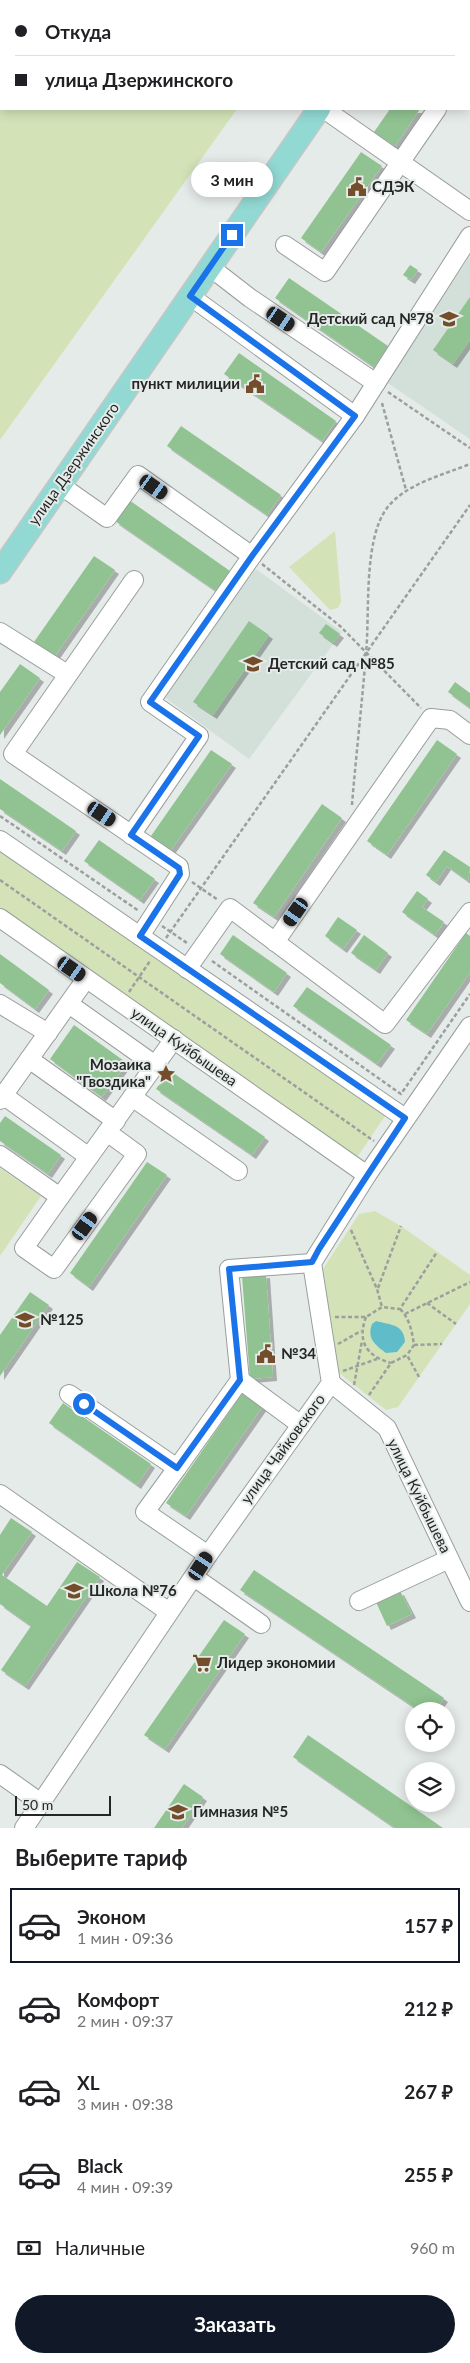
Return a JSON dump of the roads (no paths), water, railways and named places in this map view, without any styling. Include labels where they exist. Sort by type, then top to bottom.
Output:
[{"type":"main road","name":"улица Дзержинского","points":[[0,572],[318,110]]},
{"type":"street","points":[[325,110],[470,211]]},
{"type":"street","points":[[285,246],[325,272],[436,110]]},
{"type":"street","points":[[131,835],[199,736],[150,702],[252,556],[355,416],[470,236]]},
{"type":"street","points":[[210,267],[250,298],[376,383]]},
{"type":"street","points":[[190,296],[355,416]]},
{"type":"street","points":[[60,485],[107,518],[138,475],[252,556]]},
{"type":"street","points":[[134,580],[13,754],[179,868],[180,874],[140,936]]},
{"type":"street","points":[[0,632],[67,674]]},
{"type":"street","points":[[275,942],[431,718],[450,720],[470,735]]},
{"type":"street","points":[[0,840],[405,1118]]},
{"type":"street","points":[[187,969],[230,908],[385,1024],[470,912]]},
{"type":"street","name":"улица Куйбышева","points":[[0,918],[367,1175]]},
{"type":"street","points":[[86,979],[2,1098],[89,1157]]},
{"type":"street","points":[[0,1004],[48,1033]]},
{"type":"street","points":[[68,1004],[155,1065]]},
{"type":"street","points":[[208,1555],[146,1512],[240,1380],[229,1269],[312,1262],[405,1118],[470,1026]]},
{"type":"street","points":[[29,1059],[111,1126],[137,1154],[54,1269],[24,1248],[60,1197],[89,1157],[111,1126],[155,1065],[174,1039]]},
{"type":"street","points":[[132,1097],[238,1171]]},
{"type":"street","points":[[0,1155],[60,1197]]},
{"type":"street","name":"улица Чайковского","points":[[24,1828],[208,1555],[335,1378],[312,1262]]},
{"type":"street","name":"улица Куйбышева","points":[[335,1378],[360,1406],[387,1428],[470,1602]]},
{"type":"street","points":[[240,1380],[300,1425]]},
{"type":"street","points":[[69,1394],[177,1468]]},
{"type":"street","points":[[0,1494],[169,1612]]},
{"type":"street","points":[[360,1601],[450,1559]]},
{"type":"street","points":[[194,1577],[261,1624]]},
{"type":"street","points":[[0,1774],[41,1803]]},
{"type":"water","points":[[376,1321],[396,1326],[402,1332],[405,1342],[397,1352],[386,1353],[373,1340],[370,1333],[372,1324]]},
{"type":"place","name":"СДЭК","points":[[357,187]]},
{"type":"place","name":"Детский сад №78","points":[[449,319]]},
{"type":"place","name":"пункт милиции","points":[[255,384]]},
{"type":"place","name":"Детский сад №85","points":[[253,664]]},
{"type":"place","name":"Мозаика \"Гвоздика\"","points":[[166,1074]]},
{"type":"place","name":"№125","points":[[25,1320]]},
{"type":"place","name":"№34","points":[[266,1354]]},
{"type":"place","name":"Школа №76","points":[[74,1591]]},
{"type":"place","name":"Лидер экономии","points":[[202,1663]]},
{"type":"place","name":"Гимназия №5","points":[[178,1812]]}]
